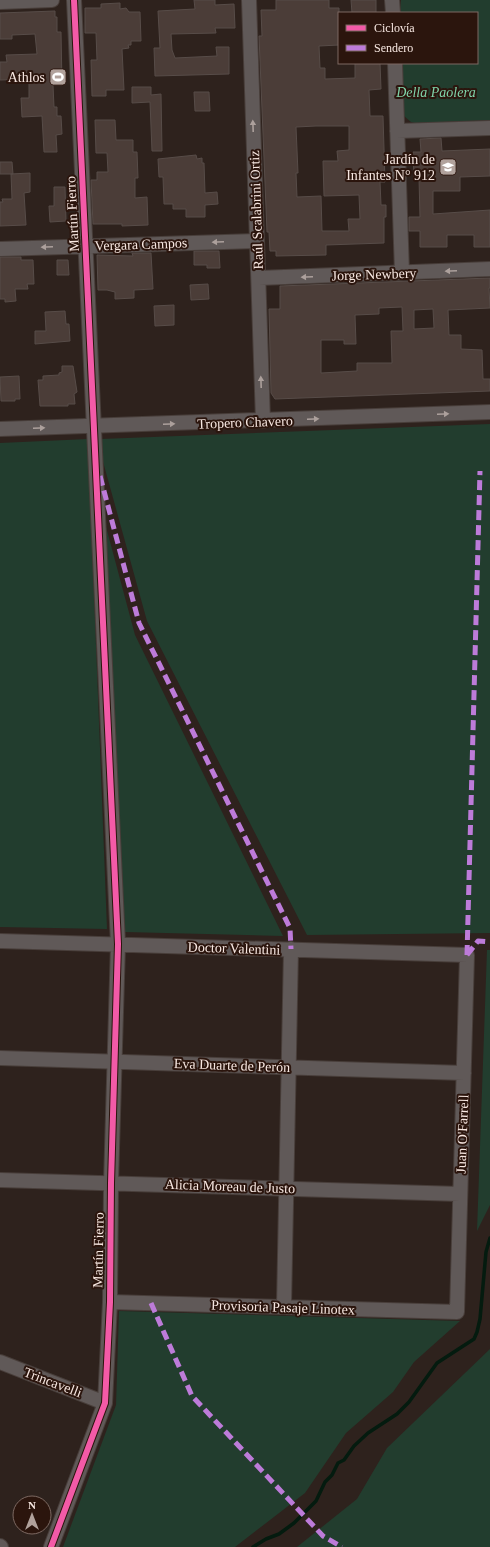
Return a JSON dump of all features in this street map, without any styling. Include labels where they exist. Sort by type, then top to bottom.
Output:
[{"type":"street","points":[[0,2],[52,0]]},
{"type":"street","name":"Martín Fierro","points":[[51,1547],[106,1402],[110,1302],[111,1183],[118,944],[74,0]]},
{"type":"street","name":"Raúl Scalabrini Ortiz","points":[[249,0],[263,421]]},
{"type":"street","points":[[392,0],[393,12]]},
{"type":"street","points":[[395,64],[402,273]]},
{"type":"street","points":[[397,131],[490,128]]},
{"type":"street","name":"Vergara Campos","points":[[0,249],[257,241]]},
{"type":"street","name":"Jorge Newbery","points":[[259,278],[490,270]]},
{"type":"street","name":"Tropero Chavero","points":[[0,429],[490,412]]},
{"type":"street","name":"Doctor Valentini","points":[[0,941],[467,955]]},
{"type":"street","points":[[284,1306],[291,949]]},
{"type":"street","name":"Juan O'Farrell","points":[[457,1312],[467,955]]},
{"type":"street","name":"Eva Duarte de Perón","points":[[0,1058],[464,1073]]},
{"type":"street","name":"Alicia Moreau de Justo","points":[[0,1180],[460,1194]]},
{"type":"street","name":"Provisoria Pasaje Linotex","points":[[110,1302],[457,1312]]},
{"type":"street","name":"Trincavelli","points":[[0,1362],[106,1402]]},
{"type":"green space","name":"Della Paolera","points":[[401,0],[490,0],[490,120],[415,123],[411,122],[404,116],[401,64],[478,64],[478,12],[400,12]]},
{"type":"green space","points":[[490,424],[490,933],[307,935],[147,621],[102,458],[101,439]]},
{"type":"green space","points":[[88,439],[107,929],[0,927],[0,443]]},
{"type":"green space","points":[[105,523],[135,635],[283,936],[125,932]]},
{"type":"green space","points":[[487,950],[490,950],[490,1205],[477,1231]]},
{"type":"green space","points":[[119,1311],[460,1321],[414,1362],[393,1392],[346,1433],[305,1493],[235,1547],[63,1547],[116,1405]]},
{"type":"green space","points":[[490,1349],[490,1547],[297,1547],[357,1499],[387,1448]]},
{"type":"building","points":[[194,0],[215,0],[215,5],[234,4],[235,28],[215,28],[216,33],[171,34],[172,50],[175,58],[217,56],[216,47],[229,47],[229,74],[155,76],[154,48],[160,48],[158,11],[195,9]]},
{"type":"building","points":[[276,0],[329,0],[329,8],[339,8],[338,45],[319,46],[320,68],[325,68],[325,79],[355,78],[355,64],[380,64],[381,89],[369,90],[370,116],[383,116],[385,182],[380,182],[381,205],[386,205],[386,217],[384,217],[384,243],[326,245],[326,255],[276,256],[276,251],[270,251],[269,232],[267,232],[259,36],[262,36],[261,10],[276,10]],"holes":[[[349,126],[349,150],[337,151],[338,161],[323,161],[324,196],[359,195],[360,219],[348,219],[349,231],[322,231],[321,196],[297,197],[296,173],[298,173],[296,127]]]},
{"type":"building","points":[[351,0],[376,0],[376,12],[352,12]]},
{"type":"building","points":[[120,3],[120,9],[126,8],[129,12],[140,12],[141,41],[131,41],[131,45],[128,45],[129,48],[122,49],[124,90],[106,90],[106,96],[92,96],[91,60],[97,60],[96,33],[85,33],[85,8],[101,8],[101,4]]},
{"type":"building","points":[[55,11],[55,17],[57,17],[57,32],[61,32],[62,85],[53,85],[54,107],[57,107],[57,116],[61,116],[62,134],[56,135],[57,152],[44,152],[42,116],[22,117],[21,98],[29,98],[29,79],[0,80],[0,62],[7,62],[6,55],[37,54],[35,34],[12,35],[12,39],[0,39],[0,13]]},
{"type":"building","points":[[132,87],[151,87],[151,95],[161,94],[162,151],[152,151],[150,102],[132,103]]},
{"type":"building","points":[[194,92],[209,92],[210,111],[195,111]]},
{"type":"building","points":[[95,120],[115,120],[116,140],[133,140],[133,152],[137,152],[138,178],[135,178],[135,198],[147,197],[148,225],[122,226],[122,224],[93,224],[91,180],[97,180],[97,172],[108,172],[107,153],[96,153]]},
{"type":"building","points":[[441,138],[442,151],[490,149],[490,176],[460,177],[460,191],[433,191],[433,214],[490,210],[490,247],[474,247],[474,235],[447,235],[447,247],[420,247],[420,231],[409,231],[409,217],[420,217],[419,178],[414,178],[413,152],[421,152],[420,139]]},
{"type":"building","points":[[196,155],[197,159],[202,158],[202,163],[204,163],[205,193],[217,192],[218,204],[205,205],[205,217],[186,217],[186,209],[173,209],[173,204],[164,204],[163,177],[159,177],[158,159]]},
{"type":"building","points":[[0,162],[12,162],[13,174],[0,174]]},
{"type":"building","points":[[30,173],[30,192],[24,193],[26,225],[0,226],[0,202],[3,202],[2,199],[12,199],[11,174]]},
{"type":"building","points":[[54,187],[65,187],[66,221],[50,222],[49,206],[54,206]]},
{"type":"building","points":[[194,251],[219,251],[220,268],[207,268],[207,265],[194,265]]},
{"type":"building","points":[[132,253],[151,253],[153,289],[134,290],[134,298],[115,299],[115,292],[98,290],[97,255],[133,256]]},
{"type":"building","points":[[0,257],[21,257],[21,260],[33,260],[34,284],[27,284],[28,289],[15,289],[16,301],[5,302],[5,299],[0,299]]},
{"type":"building","points":[[57,260],[68,260],[69,275],[57,275]]},
{"type":"building","points":[[490,278],[490,308],[448,310],[449,335],[461,335],[461,349],[482,350],[483,379],[490,379],[490,391],[275,399],[271,393],[269,309],[280,309],[280,286]],"holes":[[[402,307],[403,331],[391,331],[392,363],[357,363],[357,371],[321,373],[321,340],[344,340],[344,344],[356,344],[355,315],[379,314],[379,308]],[[433,309],[434,328],[414,329],[414,310]]]},
{"type":"building","points":[[208,284],[209,299],[191,300],[190,285]]},
{"type":"building","points":[[174,305],[174,325],[155,326],[154,306]]},
{"type":"building","points":[[65,311],[66,324],[69,324],[70,341],[35,344],[35,331],[46,331],[45,312]]},
{"type":"building","points":[[62,366],[73,366],[77,392],[74,394],[75,404],[68,404],[68,406],[40,406],[38,380],[43,380],[43,376],[59,375],[59,373],[62,372]]},
{"type":"building","points":[[19,376],[20,399],[15,399],[15,401],[1,401],[0,377]]},
{"type":"waterway","points":[[253,1547],[266,1539],[279,1534],[294,1523],[316,1501],[325,1482],[332,1475],[338,1463],[344,1460],[354,1446],[368,1433],[397,1414],[409,1402],[437,1363],[474,1339],[480,1319],[486,1252],[490,1238]]},
{"type":"marked path","points":[[467,955],[480,471]]},
{"type":"marked path","points":[[100,476],[139,623],[290,928],[291,949]]},
{"type":"marked path","points":[[467,955],[478,941],[490,942]]},
{"type":"marked path","points":[[151,1303],[192,1396],[323,1536],[342,1547]]},
{"type":"cycle path","points":[[51,1547],[105,1403],[110,1302],[111,1183],[118,944],[74,0]]},
{"type":"place","name":"Athlos","points":[[58,77]]},
{"type":"place","name":"Jardín de Infantes N° 912","points":[[448,167]]}]
